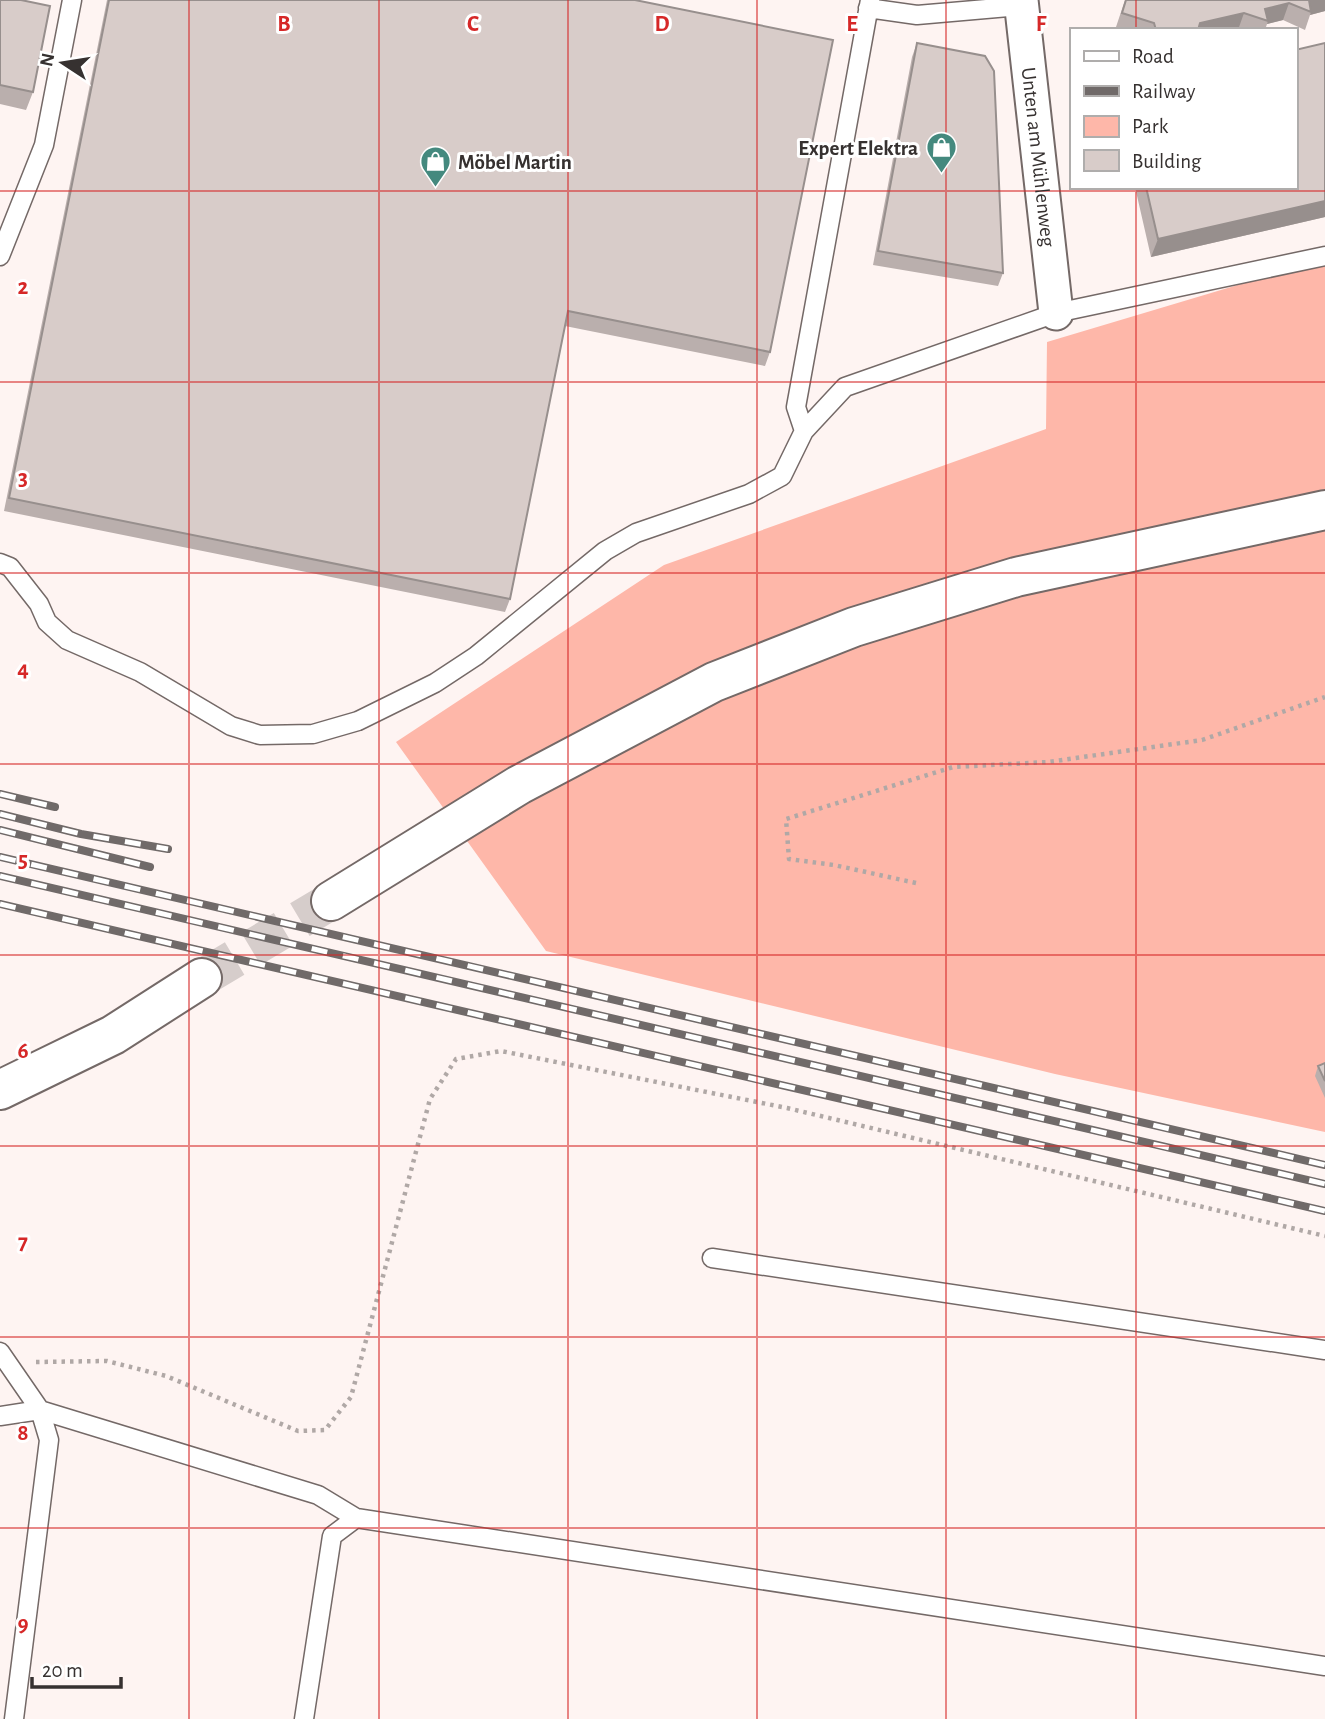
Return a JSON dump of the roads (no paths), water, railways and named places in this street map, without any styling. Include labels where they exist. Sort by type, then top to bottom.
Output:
[{"type":"highway","points":[[331,901],[519,785],[714,682],[854,628],[1016,577],[1287,517],[1325,512]]},
{"type":"highway","points":[[0,1090],[113,1034],[202,978]]},
{"type":"street","name":"Unten am Mühlenweg","points":[[1021,3],[1056,313]]},
{"type":"lane","points":[[0,256],[44,145],[72,0]]},
{"type":"lane","points":[[804,431],[796,407],[874,3],[907,14],[1021,3]]},
{"type":"lane","points":[[0,563],[10,567],[39,604],[47,622],[66,640],[140,672],[231,726],[260,734],[313,734],[358,721],[435,683],[508,631],[605,551],[636,533],[749,494],[782,476],[804,431],[845,387],[1056,313],[1325,256]]},
{"type":"lane","points":[[712,1258],[1325,1350]]},
{"type":"lane","points":[[0,1352],[40,1410],[49,1440],[14,1719]]},
{"type":"lane","points":[[0,1416],[40,1410],[318,1495],[356,1518],[1325,1666]]},
{"type":"lane","points":[[304,1719],[332,1536],[356,1518]]},
{"type":"tunnel","points":[[202,978],[331,901]]},
{"type":"railway","points":[[0,794],[55,807]]},
{"type":"railway","points":[[0,814],[81,834],[168,849]]},
{"type":"railway","points":[[0,830],[150,867]]},
{"type":"railway","points":[[0,857],[1325,1165]]},
{"type":"railway","points":[[0,876],[1325,1184]]},
{"type":"railway","points":[[0,904],[1325,1211]]},
{"type":"place","name":"Expert Elektra","points":[[941,175]]},
{"type":"place","name":"Möbel Martin","points":[[435,189]]}]
